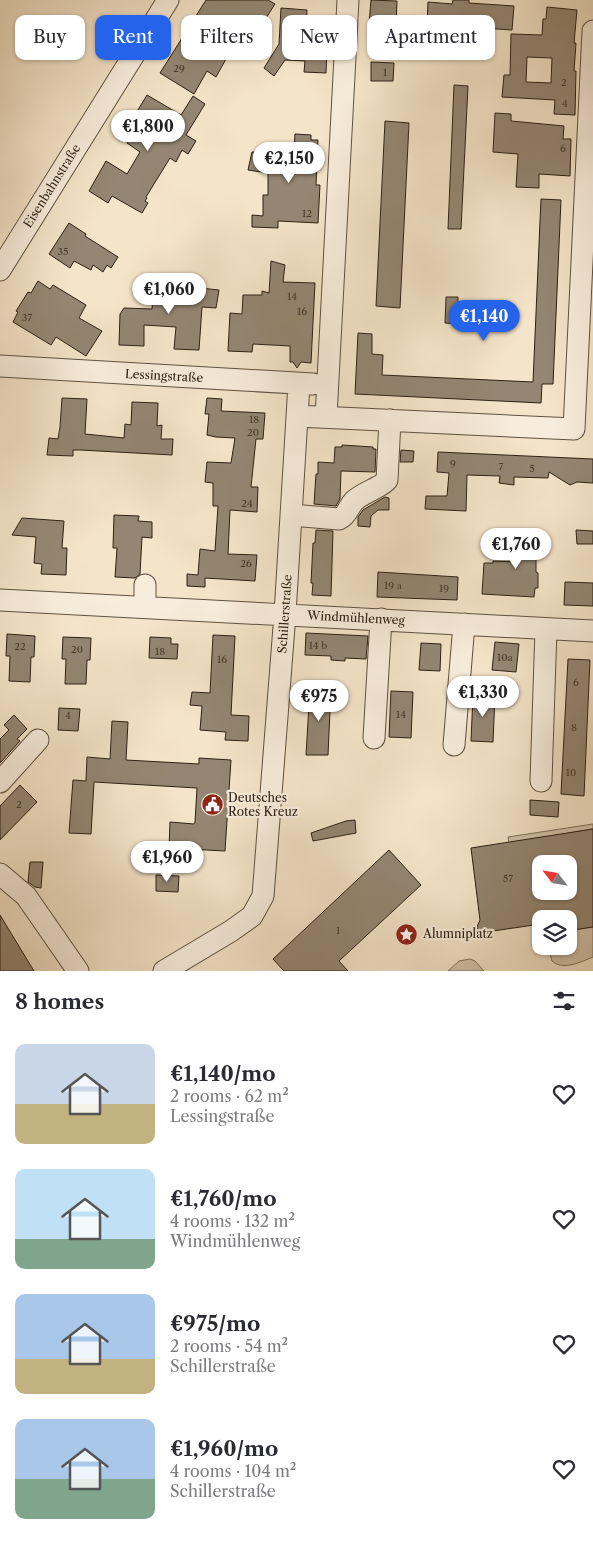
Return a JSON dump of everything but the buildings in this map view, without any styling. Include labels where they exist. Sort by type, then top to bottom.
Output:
[{"type":"street","name":"Eisenbahnstraße","points":[[0,270],[168,0]]},
{"type":"street","points":[[326,417],[348,0]]},
{"type":"street","points":[[297,416],[574,428],[586,307],[593,31]]},
{"type":"street","name":"Lessingstraße","points":[[0,366],[328,385]]},
{"type":"street","name":"Schillerstraße","points":[[164,971],[231,931],[252,916],[263,896],[285,614],[299,384]]},
{"type":"street","points":[[291,515],[340,519],[345,517],[353,502],[379,485],[384,484],[388,480],[390,420]]},
{"type":"street","points":[[145,585],[145,607]]},
{"type":"street","name":"Windmühlenweg","points":[[0,600],[593,631]]},
{"type":"street","points":[[374,738],[381,619]]},
{"type":"street","points":[[454,745],[464,624]]},
{"type":"street","points":[[542,781],[546,629]]},
{"type":"street","points":[[0,782],[38,740]]},
{"type":"street","points":[[0,874],[26,896],[78,971]]},
{"type":"shaded area","points":[[593,824],[593,829],[509,843],[508,837]]},
{"type":"shaded area","points":[[593,927],[593,957],[578,963],[556,964],[552,961],[550,955],[577,955],[577,929]]},
{"type":"shaded area","points":[[470,959],[475,961],[484,971],[448,971],[459,961]]},
{"type":"place","name":"Deutsches Rotes Kreuz","points":[[212,805]]},
{"type":"place","name":"Alumniplatz","points":[[407,934]]}]
